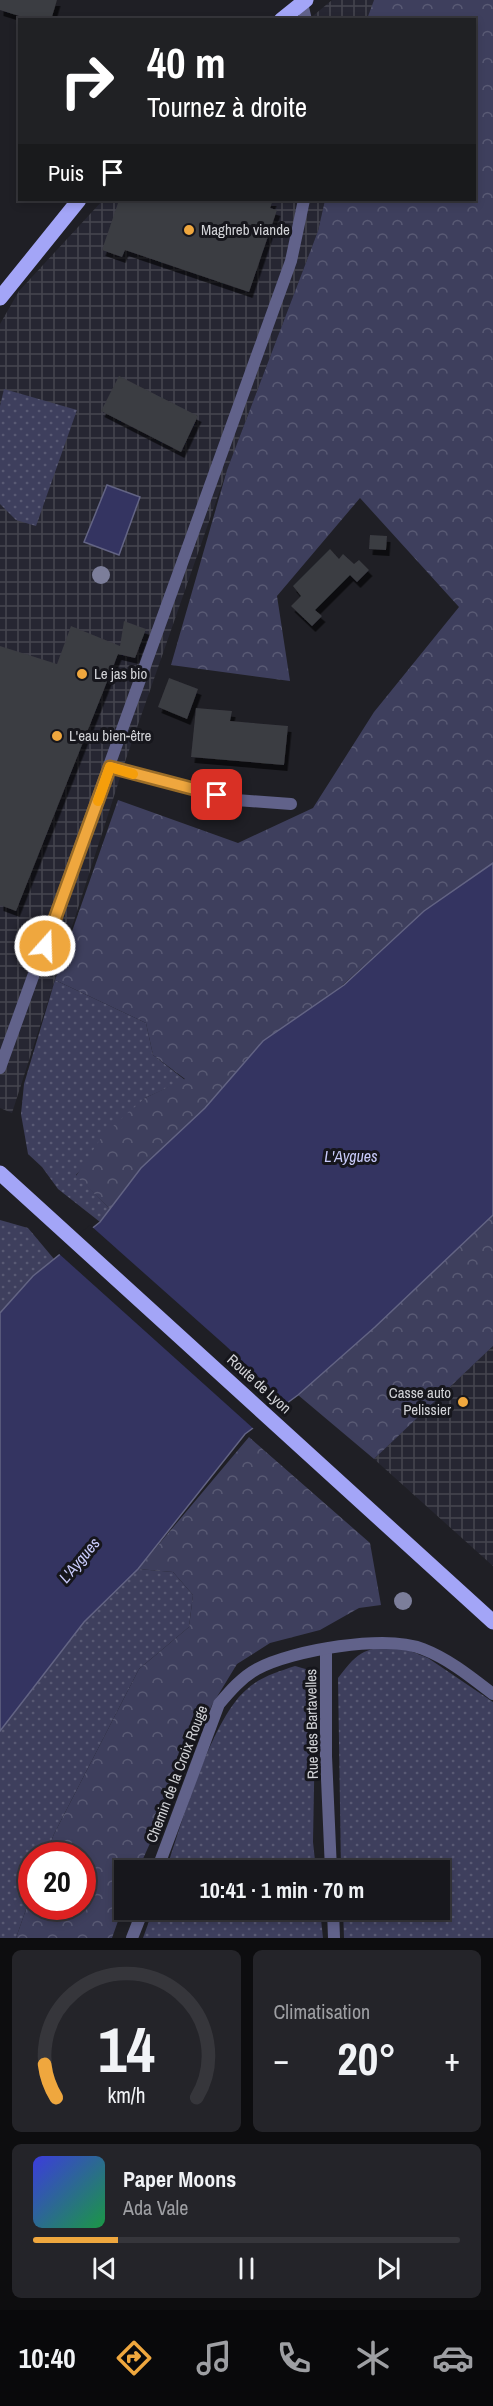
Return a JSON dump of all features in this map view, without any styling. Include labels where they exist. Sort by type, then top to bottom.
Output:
[{"type":"main road","points":[[284,18],[304,2]]},
{"type":"main road","points":[[0,298],[78,201]]},
{"type":"main road","name":"Route de Lyon","points":[[0,1173],[493,1622]]},
{"type":"street","points":[[304,2],[306,18]]},
{"type":"street","points":[[0,1068],[291,261],[304,201]]},
{"type":"street","points":[[110,767],[236,800],[291,804]]},
{"type":"street","name":"Rue des Bartavelles","points":[[331,1860],[326,1756],[326,1650],[358,1643],[394,1641],[422,1648],[452,1664],[493,1694]]},
{"type":"street","name":"Chemin de la Croix Rouge","points":[[161,1860],[219,1704],[234,1686],[256,1670],[290,1656],[326,1650]]},
{"type":"street","points":[[132,1938],[139,1920]]},
{"type":"street","points":[[333,1920],[334,1938]]},
{"type":"shaded area","points":[[332,0],[374,0],[367,18],[310,18]]},
{"type":"shaded area","points":[[102,201],[325,201],[318,231],[227,470],[126,759],[12,1113],[0,1108],[0,324],[19,291]]},
{"type":"shaded area","name":"Casse auto Pelissier","points":[[493,1346],[493,1566],[374,1459]]},
{"type":"green space","points":[[374,0],[493,0],[493,863],[424,911],[141,1168],[110,1209],[76,1176],[103,1135],[145,1098],[185,1079],[153,1055],[146,1023],[55,980],[118,800],[238,843],[313,808],[374,712],[459,607],[360,498],[277,596],[290,681],[171,665],[227,470],[318,231],[325,201],[476,201],[476,18],[367,18]]},
{"type":"green space","points":[[4,389],[77,410],[36,526],[16,520],[0,504],[0,406]]},
{"type":"green space","points":[[55,980],[146,1023],[153,1055],[185,1080],[145,1098],[76,1175],[110,1209],[100,1222],[58,1189],[42,1167],[28,1154],[21,1114],[24,1084]]},
{"type":"green space","points":[[493,1215],[493,1346],[374,1459],[298,1395],[375,1327]]},
{"type":"green space","points":[[0,1220],[28,1228],[54,1259],[33,1276],[0,1313]]},
{"type":"green space","points":[[249,1437],[370,1543],[381,1605],[359,1608],[320,1630],[270,1643],[237,1664],[212,1705],[142,1860],[114,1860],[114,1920],[118,1920],[112,1938],[16,1938],[22,1920],[96,1920],[96,1842],[51,1842],[139,1669],[189,1627],[193,1595],[173,1572],[138,1569]]},
{"type":"green space","points":[[138,1569],[173,1572],[193,1595],[189,1627],[139,1669],[51,1842],[18,1842],[18,1920],[22,1920],[16,1938],[0,1938],[0,1731],[84,1622]]},
{"type":"green space","points":[[400,1647],[428,1658],[493,1702],[493,1938],[344,1938],[343,1920],[450,1920],[450,1860],[341,1860],[338,1678],[358,1656],[379,1648]]},
{"type":"green space","points":[[295,1666],[309,1670],[316,1678],[313,1842],[315,1860],[169,1860],[198,1774],[221,1724],[246,1690],[269,1675]]},
{"type":"green space","points":[[149,1920],[321,1920],[323,1938],[143,1938]]},
{"type":"water","points":[[107,485],[140,497],[119,555],[84,542]]},
{"type":"water","name":"L'Aygues","points":[[493,863],[493,1215],[375,1327],[298,1395],[245,1434],[138,1569],[84,1622],[0,1731],[0,1313],[33,1276],[100,1222],[141,1168],[205,1108],[263,1041],[344,985],[424,911]]},
{"type":"pier","points":[[90,1225],[226,1346],[289,1406],[255,1430],[57,1252]]},
{"type":"building","points":[[0,0],[57,0],[52,18],[26,18],[0,10]]},
{"type":"building","name":"Maghreb viande","points":[[119,201],[273,201],[270,208],[277,210],[249,292],[125,250],[122,257],[102,250]]},
{"type":"building","points":[[119,376],[198,416],[181,452],[101,411]]},
{"type":"building","points":[[370,535],[387,536],[386,550],[369,549]]},
{"type":"building","points":[[330,549],[339,559],[343,554],[354,564],[359,560],[369,570],[357,582],[350,575],[315,610],[322,616],[312,626],[291,606],[301,596],[293,586]]},
{"type":"building","name":"L'eau bien-être","points":[[124,621],[146,629],[135,658],[118,654],[16,911],[0,905],[0,646],[57,664],[71,626],[120,646]]},
{"type":"building","points":[[169,678],[198,689],[187,719],[158,707]]},
{"type":"building","points":[[196,708],[232,711],[230,721],[288,726],[284,765],[191,757]]},
{"type":"slow traffic","points":[[98,801],[110,767],[133,774]]},
{"type":"place","name":"Maghreb viande","points":[[189,230]]},
{"type":"place","name":"Le jas bio","points":[[82,674]]},
{"type":"place","name":"L'eau bien-être","points":[[57,736]]},
{"type":"place","name":"Casse auto Pelissier","points":[[463,1402]]},
{"type":"route","points":[[45,946],[110,767],[159,782],[217,795]]}]
